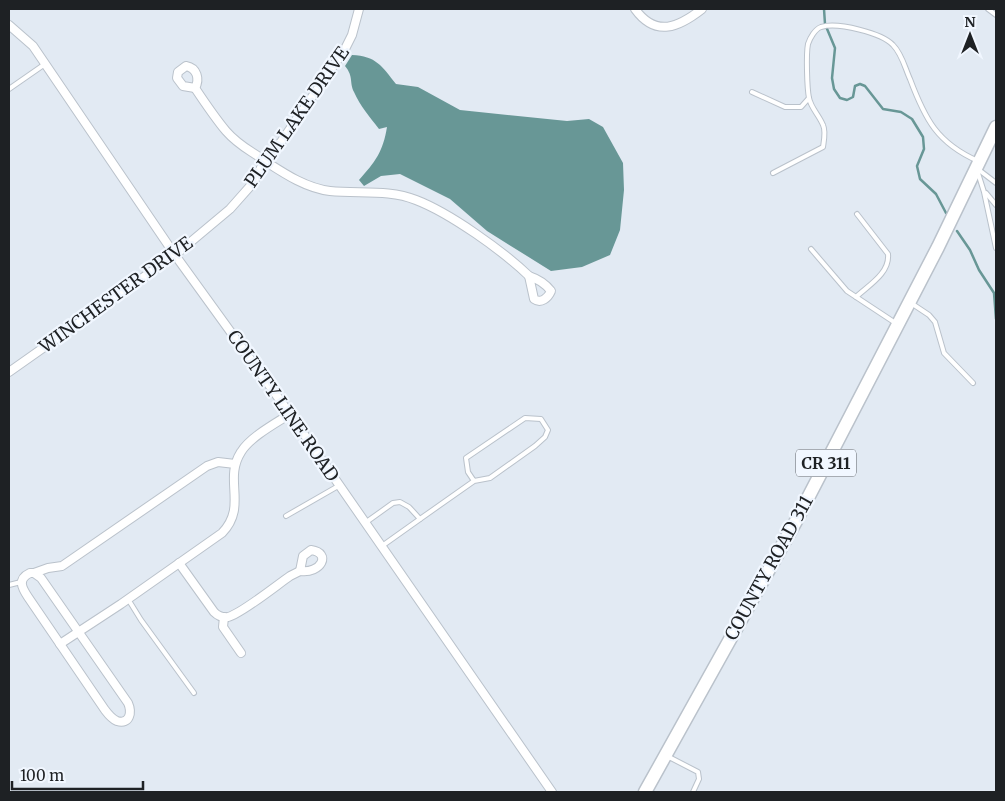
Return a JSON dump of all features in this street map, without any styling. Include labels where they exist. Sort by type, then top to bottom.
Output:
[{"type":"main road","name":"COUNTY ROAD 311","points":[[645,792],[796,521],[910,302],[995,132]]},
{"type":"street","name":"PLUM LAKE DRIVE","points":[[221,217],[253,183],[264,160],[281,142],[345,49],[352,35],[359,9]]},
{"type":"street","points":[[635,9],[643,20],[659,26],[674,26],[686,22],[702,9]]},
{"type":"street","name":"COUNTY LINE ROAD","points":[[9,25],[33,46],[175,255],[290,414],[552,792]]},
{"type":"street","points":[[196,88],[226,131],[247,151],[284,174],[331,191],[393,194],[416,200],[435,209],[476,235],[529,276]]},
{"type":"street","name":"WINCHESTER DRIVE","points":[[9,372],[175,255],[221,217]]},
{"type":"street","points":[[60,644],[128,599],[228,526],[235,511],[234,476],[240,454],[248,443],[290,414]]},
{"type":"street","points":[[34,573],[41,578],[128,703],[131,709],[127,720],[122,722],[116,721],[110,717],[28,597],[21,582],[25,575],[62,566],[207,466],[218,462],[236,464]]},
{"type":"street","points":[[179,563],[214,612],[224,617],[236,614],[300,571]]},
{"type":"street","points":[[224,617],[223,627],[241,653]]},
{"type":"lane","points":[[988,9],[996,15]]},
{"type":"lane","points":[[773,173],[823,147],[824,126],[809,98],[808,45],[812,34],[820,27],[835,26],[883,36],[893,45],[900,54],[917,98],[929,122],[946,142],[979,165],[996,182]]},
{"type":"lane","points":[[9,89],[45,64]]},
{"type":"lane","points":[[752,92],[785,108],[802,107],[809,98]]},
{"type":"lane","points":[[979,165],[996,248]]},
{"type":"lane","points":[[984,192],[996,205]]},
{"type":"lane","points":[[856,297],[885,271],[889,262],[888,254],[857,214]]},
{"type":"lane","points":[[811,248],[847,291],[898,324]]},
{"type":"lane","points":[[910,302],[935,322],[944,353],[974,383]]},
{"type":"lane","points":[[382,546],[474,481],[490,478],[536,446],[548,430],[541,419],[525,418],[466,458],[468,472],[474,481]]},
{"type":"lane","points":[[286,516],[340,486]]},
{"type":"lane","points":[[365,523],[393,503],[400,502],[409,507],[420,519]]},
{"type":"lane","points":[[9,585],[21,582]]},
{"type":"lane","points":[[128,599],[194,693]]},
{"type":"lane","points":[[665,755],[698,772],[699,778],[693,792]]},
{"type":"shaded area","points":[[352,55],[367,57],[378,63],[396,84],[418,87],[460,110],[567,121],[589,119],[603,127],[623,163],[624,190],[620,230],[610,255],[582,267],[551,271],[487,231],[450,199],[400,174],[381,176],[364,186],[359,180],[378,156],[387,127],[379,129],[356,97],[350,73],[345,66]]},
{"type":"waterway","points":[[824,9],[825,24],[835,48],[832,78],[834,89],[840,98],[847,100],[853,97],[855,86],[860,84],[865,86],[883,109],[901,112],[912,119],[923,137],[924,149],[917,166],[920,179],[936,194],[946,213]]},
{"type":"waterway","points":[[957,231],[994,293],[996,319]]}]
